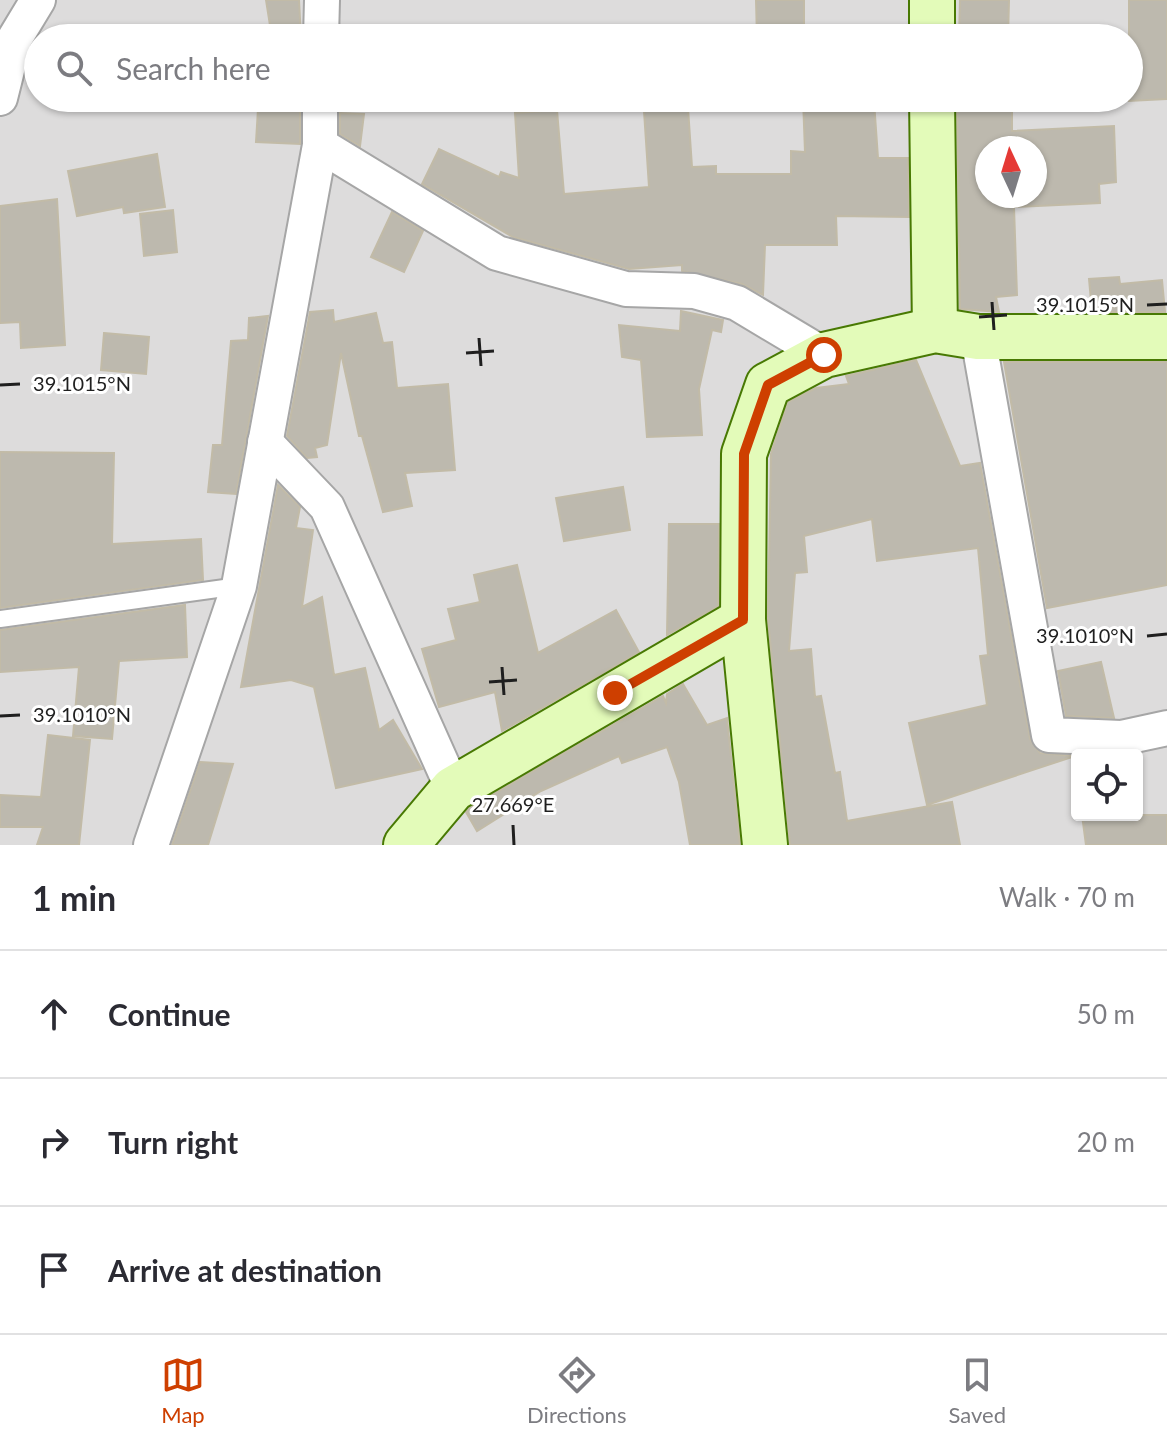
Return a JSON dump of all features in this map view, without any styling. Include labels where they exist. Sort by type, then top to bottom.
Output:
[{"type":"street","points":[[0,98],[15,38],[38,0]]},
{"type":"street","points":[[321,24],[322,0]]},
{"type":"street","points":[[932,0],[932,24]]},
{"type":"street","points":[[151,845],[239,586],[320,145],[320,112]]},
{"type":"street","points":[[932,112],[935,330]]},
{"type":"street","points":[[320,145],[497,253],[626,289],[694,291],[737,303],[824,355]]},
{"type":"street","points":[[765,845],[743,620],[744,454],[768,385],[824,355],[935,330],[978,337],[1167,337]]},
{"type":"street","points":[[978,337],[1049,735],[1121,738],[1167,728]]},
{"type":"street","points":[[265,442],[327,507],[453,789]]},
{"type":"street","points":[[406,845],[453,789],[743,620]]},
{"type":"lane","points":[[0,619],[239,586]]},
{"type":"shaded area","points":[[0,0],[1167,0],[1167,845],[0,845]]},
{"type":"building","points":[[266,0],[299,0],[300,24],[270,24]]},
{"type":"building","points":[[756,0],[804,0],[804,24],[757,24]]},
{"type":"building","points":[[960,0],[1009,0],[1008,24],[959,24]]},
{"type":"building","points":[[1129,0],[1167,0],[1167,99],[1143,100],[1143,24],[1129,24]]},
{"type":"building","points":[[258,112],[300,112],[300,144],[256,142]]},
{"type":"building","points":[[557,112],[564,194],[649,187],[644,112],[688,112],[692,167],[716,166],[716,174],[791,174],[791,151],[805,152],[804,112],[875,112],[878,158],[908,158],[909,217],[836,216],[837,245],[765,245],[763,295],[742,284],[682,271],[682,265],[629,269],[513,237],[422,184],[439,149],[499,177],[501,172],[519,178],[515,113]]},
{"type":"building","points":[[957,112],[1012,112],[1012,131],[1114,126],[1116,182],[1099,184],[1100,203],[1047,205],[1047,136],[975,136],[975,208],[1014,208],[1017,295],[996,297],[999,312],[960,309]]},
{"type":"building","points":[[340,113],[364,114],[360,146],[340,134]]},
{"type":"building","points":[[157,154],[165,207],[124,213],[123,207],[77,216],[68,171]]},
{"type":"building","points":[[57,199],[65,345],[21,348],[20,322],[0,323],[0,206]]},
{"type":"building","points":[[173,210],[177,252],[144,256],[140,214]]},
{"type":"building","points":[[392,212],[423,231],[404,272],[371,257]]},
{"type":"building","points":[[1119,277],[1120,284],[1162,280],[1165,312],[1092,312],[1089,279]]},
{"type":"building","points":[[333,310],[334,322],[376,313],[383,343],[392,342],[397,388],[448,384],[455,470],[405,473],[412,506],[383,512],[362,436],[359,436],[341,353],[327,445],[315,448],[317,457],[307,458],[287,436],[310,312]]},
{"type":"building","points":[[681,311],[723,320],[721,332],[712,330],[699,389],[702,435],[647,437],[641,360],[622,357],[619,325],[680,331]]},
{"type":"building","points":[[268,316],[236,494],[208,492],[213,445],[222,445],[231,341],[248,340],[249,318]]},
{"type":"building","points":[[104,333],[149,337],[146,374],[101,370]]},
{"type":"building","points":[[916,360],[960,466],[980,463],[1030,739],[1040,753],[1071,756],[927,805],[909,723],[987,705],[980,656],[988,655],[978,548],[877,561],[872,519],[804,536],[807,572],[795,573],[789,651],[811,649],[815,697],[821,696],[835,773],[840,772],[847,821],[952,802],[960,845],[790,845],[768,619],[771,454],[788,402],[816,388],[849,384],[846,376]]},
{"type":"building","points":[[1004,362],[1167,362],[1167,585],[1047,608]]},
{"type":"building","points":[[0,452],[114,453],[112,544],[201,539],[203,580],[0,608]]},
{"type":"building","points":[[278,485],[300,507],[296,528],[313,530],[302,607],[322,597],[334,675],[365,668],[379,730],[393,720],[422,769],[336,788],[314,687],[291,680],[241,687]]},
{"type":"building","points":[[623,487],[630,530],[564,541],[556,498]]},
{"type":"building","points":[[669,524],[719,524],[718,606],[667,635]]},
{"type":"building","points":[[517,565],[538,653],[616,610],[639,652],[502,731],[495,692],[439,707],[422,649],[456,640],[448,609],[480,602],[474,575]]},
{"type":"building","points":[[185,605],[187,657],[119,661],[112,739],[73,736],[79,667],[0,672],[0,630]]},
{"type":"building","points":[[1101,662],[1114,718],[1066,716],[1058,671]]},
{"type":"building","points":[[683,684],[707,725],[727,718],[740,845],[690,845],[679,782],[667,747],[622,763],[619,756],[541,791],[477,831],[466,812],[469,808],[663,696],[666,703],[667,694]]},
{"type":"building","points":[[48,735],[90,740],[79,845],[37,845],[43,827],[0,827],[0,795],[41,797]]},
{"type":"building","points":[[200,762],[233,764],[208,845],[172,845]]},
{"type":"building","points":[[1143,815],[1167,815],[1167,845],[1086,845],[1083,821],[1143,821]]},
{"type":"route","points":[[615,693],[743,620],[744,454],[768,385],[824,355]]}]
